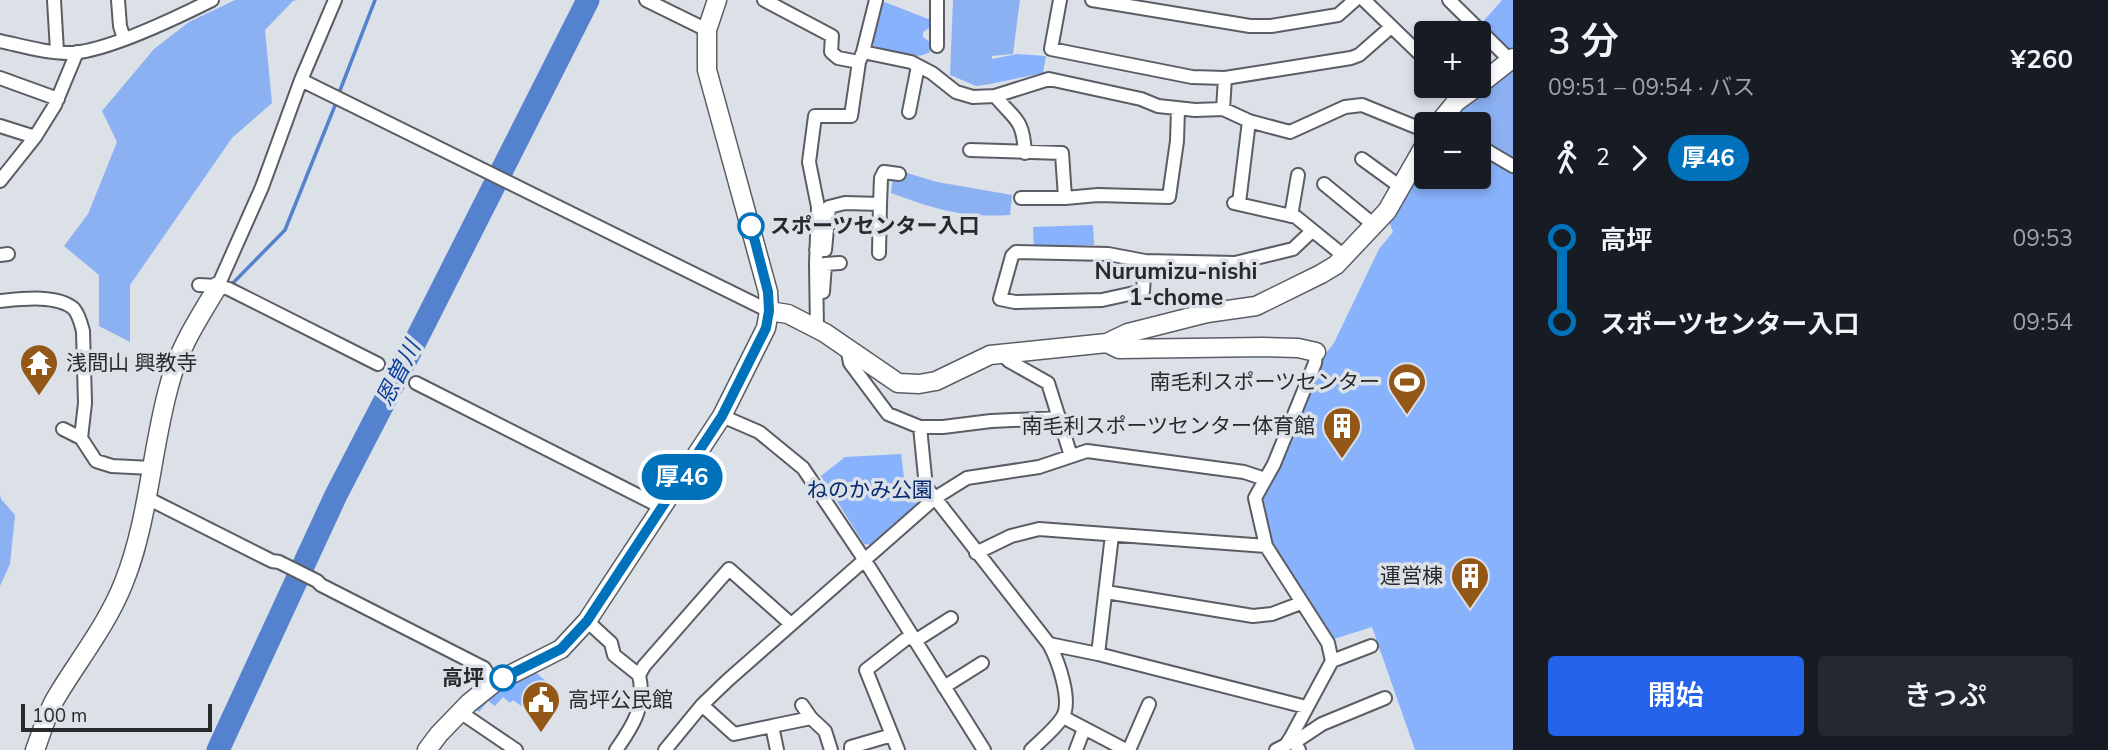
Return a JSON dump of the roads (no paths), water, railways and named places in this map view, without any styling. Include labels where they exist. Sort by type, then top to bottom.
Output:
[{"type":"street","points":[[54,0],[57,51]]},
{"type":"street","points":[[118,0],[124,38]]},
{"type":"street","points":[[0,41],[77,52],[124,38],[212,0]]},
{"type":"street","points":[[35,750],[55,699],[111,612],[124,583],[140,539],[151,468],[169,385],[181,349],[218,286],[262,187],[301,80],[335,0]]},
{"type":"street","points":[[646,0],[707,30]]},
{"type":"street","points":[[428,750],[460,712],[494,683],[561,649],[587,621],[722,416],[766,328],[768,292],[707,70],[707,30],[717,0]]},
{"type":"street","points":[[764,0],[832,36],[831,52],[838,58],[861,57],[911,62],[932,73],[956,92],[973,97],[995,96],[1049,79],[1140,99],[1158,106],[1223,109],[1250,121],[1290,132],[1345,107],[1362,105],[1414,126]]},
{"type":"street","points":[[817,330],[817,201],[809,162],[815,116],[851,116],[861,57],[876,0]]},
{"type":"street","points":[[937,0],[937,46]]},
{"type":"street","points":[[1060,0],[1051,49],[1192,77],[1225,78],[1351,58],[1359,55],[1391,27]]},
{"type":"street","points":[[1092,0],[1250,26],[1271,26],[1338,15],[1355,0]]},
{"type":"street","points":[[1364,0],[1414,49]]},
{"type":"street","points":[[1449,0],[1512,59],[1491,73]]},
{"type":"street","points":[[2,175],[34,137],[58,99],[77,52]]},
{"type":"street","points":[[909,112],[918,66]]},
{"type":"street","points":[[0,78],[58,99]]},
{"type":"street","points":[[1223,109],[1225,78]]},
{"type":"street","points":[[301,80],[769,311],[788,314],[847,347],[898,383],[919,384],[936,381],[990,355],[1107,343],[1128,333],[1207,313],[1256,306],[1336,265],[1387,211],[1414,166]]},
{"type":"street","points":[[995,96],[1020,123],[1025,153]]},
{"type":"street","points":[[1448,112],[1460,98]]},
{"type":"street","points":[[1021,198],[1098,195],[1169,197],[1177,141],[1178,109]]},
{"type":"street","points":[[1250,121],[1236,203],[1296,217],[1344,256]]},
{"type":"street","points":[[0,126],[34,137]]},
{"type":"street","points":[[970,149],[1062,153],[1065,198]]},
{"type":"street","points":[[1491,153],[1513,166]]},
{"type":"street","points":[[1362,159],[1402,188]]},
{"type":"street","points":[[879,253],[875,235],[881,178],[884,172],[899,174]]},
{"type":"street","points":[[1291,216],[1297,176]]},
{"type":"street","points":[[1324,184],[1374,225]]},
{"type":"street","points":[[816,250],[825,250],[829,207],[880,204]]},
{"type":"street","points":[[1145,261],[1143,290],[1102,300],[1015,302],[1000,299],[1012,256],[1016,252],[1062,251],[1108,254],[1145,261],[1235,263],[1293,249],[1312,231]]},
{"type":"street","points":[[816,303],[822,298],[825,264],[839,263]]},
{"type":"street","points":[[199,285],[229,289],[378,364]]},
{"type":"street","points":[[0,301],[41,298],[74,309],[83,331],[85,402],[81,438]]},
{"type":"street","points":[[1107,343],[1119,349],[1263,347],[1298,348],[1316,352],[1315,363],[1295,414],[1274,464],[1255,498],[1266,546],[1328,643],[1332,661]]},
{"type":"street","points":[[847,347],[850,363],[888,414],[920,427],[1060,418]]},
{"type":"street","points":[[1002,354],[1009,361],[1048,383],[1072,456]]},
{"type":"street","points":[[416,383],[663,508]]},
{"type":"street","points":[[722,416],[759,432],[803,468],[864,559],[984,750]]},
{"type":"street","points":[[920,427],[926,486],[1055,655],[1067,704],[1063,717],[1031,750]]},
{"type":"street","points":[[64,429],[81,438],[96,461],[112,466],[151,468]]},
{"type":"street","points":[[668,749],[702,705],[791,624],[935,498],[967,478],[1039,467],[1091,451],[1244,472],[1265,479]]},
{"type":"street","points":[[147,498],[317,581],[484,668],[494,683]]},
{"type":"street","points":[[976,552],[1011,536],[1039,529],[1266,546]]},
{"type":"street","points":[[1098,654],[1112,535]]},
{"type":"street","points":[[639,675],[729,569],[791,624]]},
{"type":"street","points":[[1106,592],[1253,616],[1272,614],[1301,603]]},
{"type":"street","points":[[898,750],[866,670],[913,638],[951,618]]},
{"type":"street","points":[[587,621],[611,643],[614,655],[639,675],[642,688],[633,726],[616,750]]},
{"type":"street","points":[[1049,644],[1306,707]]},
{"type":"street","points":[[1295,743],[1306,707],[1332,661],[1371,646]]},
{"type":"street","points":[[764,649],[772,660]]},
{"type":"street","points":[[944,687],[982,663]]},
{"type":"street","points":[[1276,750],[1295,743],[1322,724],[1385,698]]},
{"type":"street","points":[[702,705],[734,734],[811,718]]},
{"type":"street","points":[[803,705],[811,718],[825,731],[832,750],[851,749],[892,735]]},
{"type":"street","points":[[1063,717],[1127,750],[1150,711]]},
{"type":"street","points":[[460,712],[516,750]]},
{"type":"street","points":[[772,726],[777,750]]},
{"type":"street","points":[[1076,750],[1084,729]]},
{"type":"waterway","points":[[339,93],[375,0]]},
{"type":"waterway","name":"恩曽川","points":[[218,750],[336,495],[588,0]]},
{"type":"waterway","points":[[231,285],[285,230],[336,103]]},
{"type":"waterway","points":[[138,569],[144,550]]},
{"type":"waterway","points":[[120,611],[130,589]]},
{"type":"place","name":"スポーツセンター入口","points":[[751,226]]},
{"type":"place","name":"浅間山 興教寺","points":[[39,397]]},
{"type":"place","name":"南毛利スポーツセンター","points":[[1407,416]]},
{"type":"place","name":"南毛利スポーツセンター体育館","points":[[1342,460]]},
{"type":"place","name":"運営棟","points":[[1470,610]]},
{"type":"place","name":"高坪","points":[[503,678]]},
{"type":"place","name":"高坪公民館","points":[[541,734]]},
{"type":"district","name":"Nurumizu-nishi 1-chome","points":[[1176,284]]},
{"type":"park label","name":"ねのかみ公園","points":[[870,490]]}]
